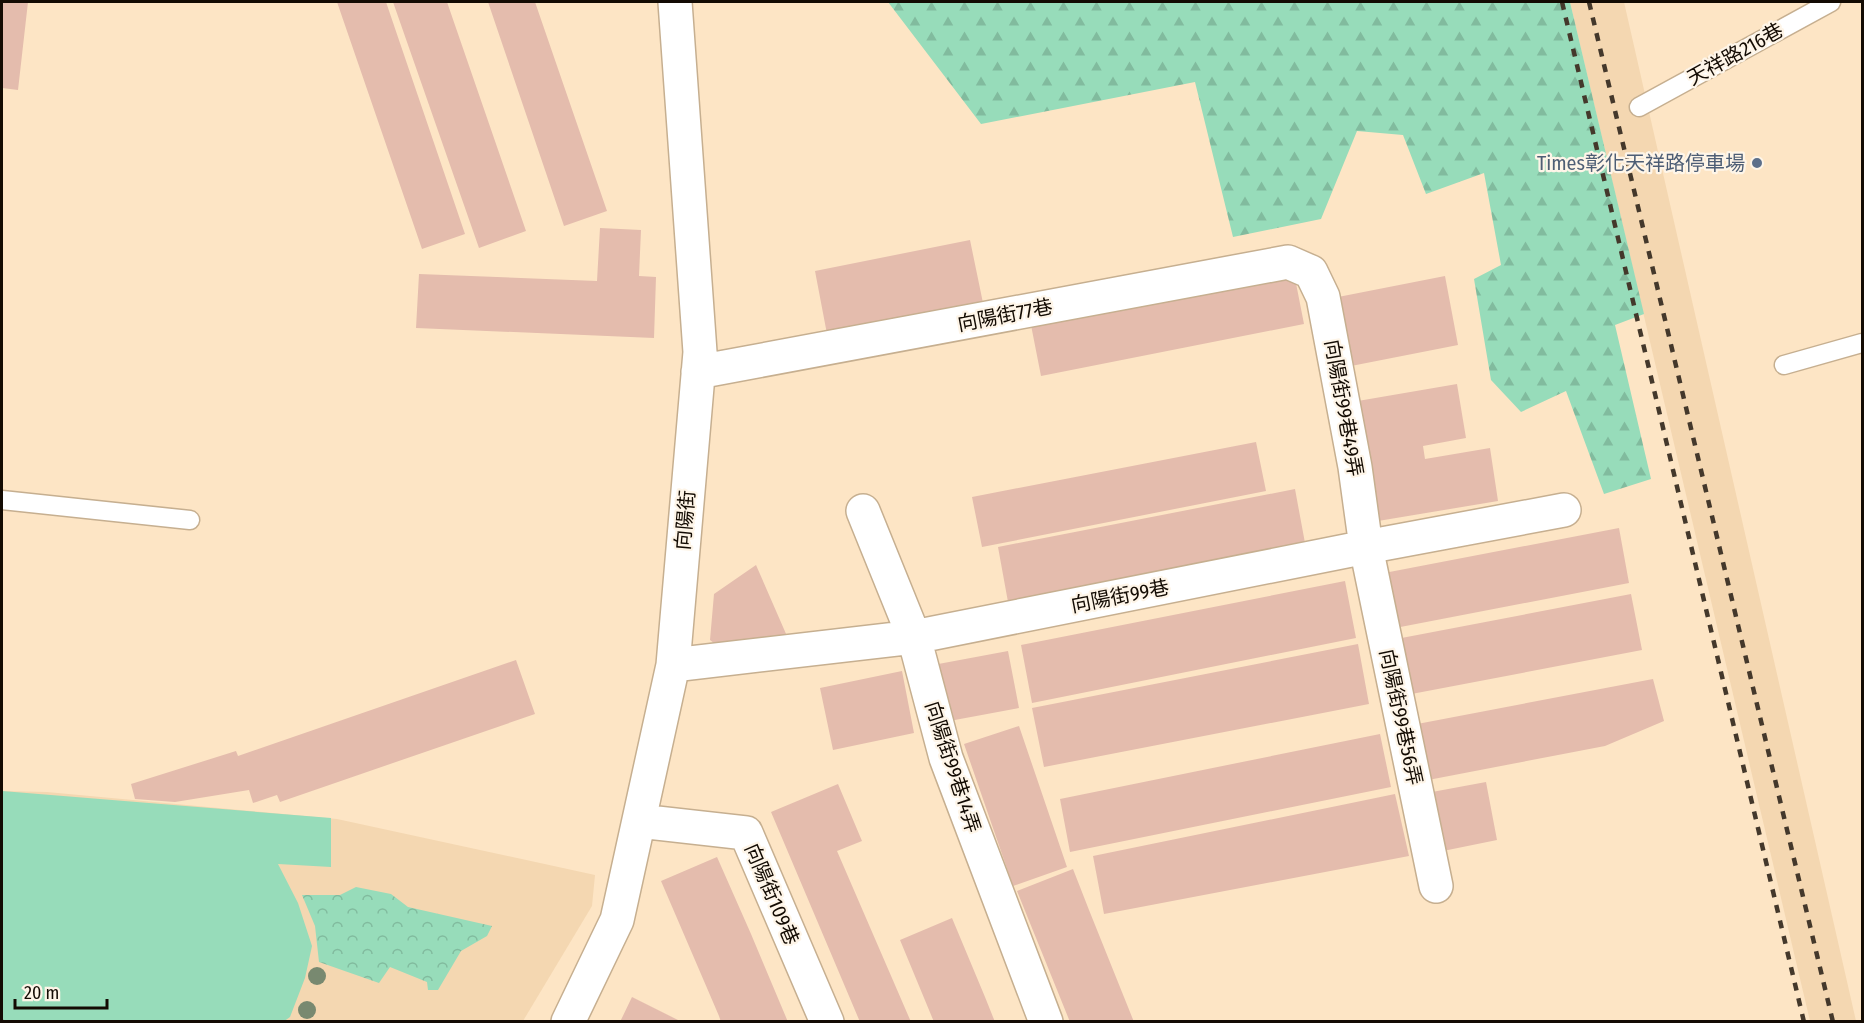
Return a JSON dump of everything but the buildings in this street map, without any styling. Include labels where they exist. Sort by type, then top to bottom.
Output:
[{"type":"street","name":"向陽街","points":[[568,1022],[617,920],[673,665],[700,352],[675,2]]},
{"type":"street","name":"向陽街77巷","points":[[698,372],[1288,262],[1311,272]]},
{"type":"street","name":"向陽街99巷49弄","points":[[1311,272],[1323,297],[1355,467],[1366,547]]},
{"type":"street","name":"向陽街99巷","points":[[673,665],[914,637],[1564,510]]},
{"type":"street","name":"向陽街99巷14弄","points":[[863,511],[914,637],[945,758],[1046,1022]]},
{"type":"street","name":"向陽街99巷56弄","points":[[1366,547],[1436,886]]},
{"type":"street","name":"向陽街109巷","points":[[639,821],[746,833],[827,1022]]},
{"type":"lane","name":"天祥路216巷","points":[[1640,106],[1831,2]]},
{"type":"lane","points":[[1784,365],[1863,343]]},
{"type":"lane","points":[[2,500],[190,520]]},
{"type":"shaded area","points":[[1570,2],[1624,2],[1856,1021],[1810,1021]]},
{"type":"shaded area","points":[[2,791],[47,792],[337,819],[595,875],[592,906],[523,1021],[2,1022]]},
{"type":"green space","points":[[888,2],[1570,2],[1644,314],[1615,325],[1651,479],[1604,494],[1566,391],[1521,412],[1491,380],[1474,279],[1501,265],[1484,173],[1426,194],[1403,135],[1357,131],[1321,219],[1233,237],[1195,82],[981,124]]},
{"type":"green space","points":[[2,791],[331,818],[331,867],[278,864],[298,903],[312,946],[305,978],[290,1017],[283,1022],[2,1021]]},
{"type":"green space","points":[[356,887],[391,894],[408,907],[492,926],[487,936],[461,951],[438,990],[428,990],[427,982],[390,967],[379,983],[319,962],[315,926],[302,895],[340,895]]},
{"type":"railway","points":[[1562,2],[1804,1022]]},
{"type":"railway","points":[[1589,2],[1833,1022]]},
{"type":"place","name":"Times彰化天祥路停車場","points":[[1757,163]]}]
